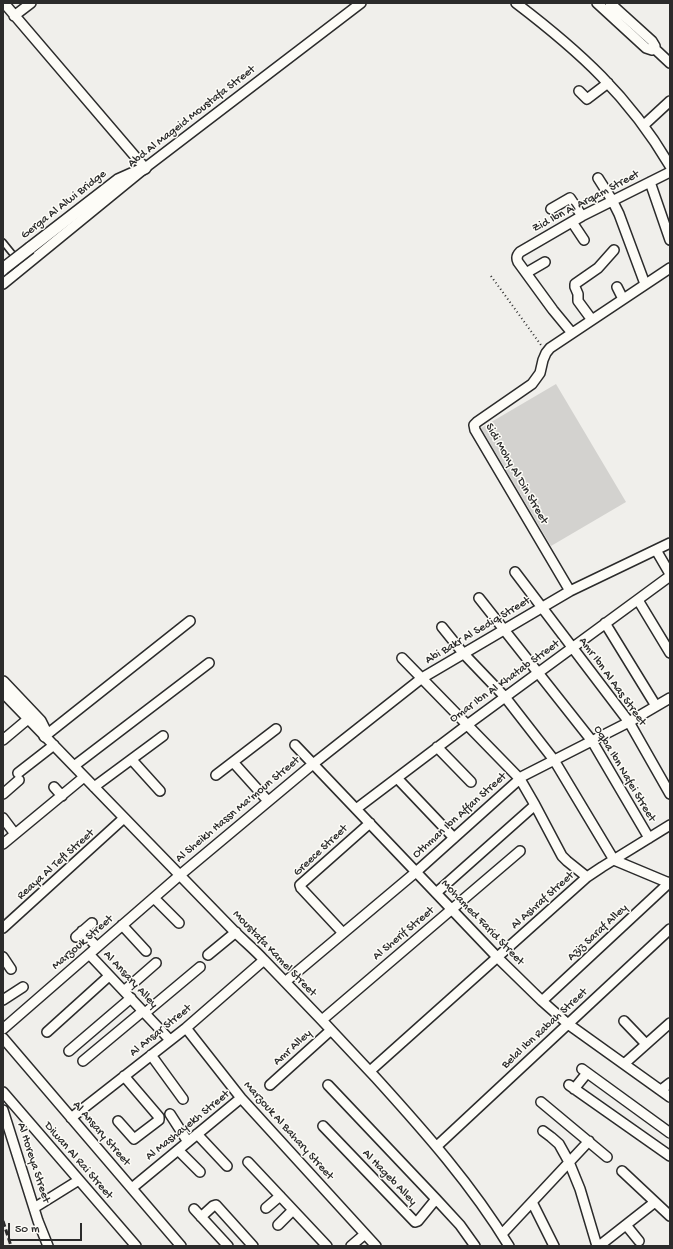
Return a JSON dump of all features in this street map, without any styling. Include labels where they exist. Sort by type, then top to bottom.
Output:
[{"type":"street","points":[[4,3],[145,168]]},
{"type":"street","points":[[14,16],[31,3]]},
{"type":"street","name":"Abd Al Mageid Moustafa Street","points":[[3,284],[145,168],[361,3]]},
{"type":"street","points":[[516,3],[558,36],[608,82],[644,125],[670,166]]},
{"type":"street","points":[[597,3],[646,48],[652,50],[655,49]]},
{"type":"street","points":[[610,3],[652,41],[655,49],[670,63]]},
{"type":"street","points":[[579,91],[587,99],[608,82]]},
{"type":"street","points":[[644,125],[670,101]]},
{"type":"street","name":"Gerga Al Alwi Bridge","points":[[3,269],[118,180],[145,168]]},
{"type":"street","name":"Zid Ibn Al Arqam Street","points":[[526,273],[518,262],[517,258],[520,252],[612,200],[670,172]]},
{"type":"street","points":[[598,178],[612,200],[646,284]]},
{"type":"street","points":[[650,182],[670,240]]},
{"type":"street","points":[[551,209],[570,198],[582,216]]},
{"type":"street","points":[[572,222],[584,240]]},
{"type":"street","points":[[592,320],[578,301],[578,294],[574,286],[598,268],[614,250]]},
{"type":"street","points":[[545,262],[526,273],[572,333]]},
{"type":"street","points":[[547,352],[550,348],[670,268]]},
{"type":"street","points":[[617,287],[623,299]]},
{"type":"street","name":"Sidi Mohy Al Din Street","points":[[547,352],[543,360],[540,373],[532,384],[475,423],[474,428],[570,591]]},
{"type":"street","name":"Abi Bakr Al Sediq Street","points":[[313,764],[422,678],[570,591],[670,543]]},
{"type":"street","points":[[656,550],[670,575]]},
{"type":"street","name":"Amr Ibn Al Aas Street","points":[[515,572],[629,722],[670,794]]},
{"type":"street","name":"Omar Ibn Al Khatab Street","points":[[356,810],[437,747],[670,575]]},
{"type":"street","name":"Oqba Ibn Nafei Street","points":[[479,598],[592,741],[649,838]]},
{"type":"street","points":[[638,600],[670,653]]},
{"type":"street","points":[[45,736],[190,622]]},
{"type":"street","points":[[605,623],[656,706]]},
{"type":"street","points":[[442,627],[463,653],[505,697],[554,760],[614,860],[670,882]]},
{"type":"street","points":[[402,658],[520,779],[562,856],[587,877]]},
{"type":"street","points":[[74,766],[209,663]]},
{"type":"street","points":[[3,682],[40,721],[45,731],[45,736]]},
{"type":"street","name":"Moustafa Kamel Street","points":[[3,693],[332,1030],[370,1071],[437,1146],[510,1246]]},
{"type":"street","name":"Othman Ibn Affan Street","points":[[285,982],[416,872],[520,779],[629,722],[670,698]]},
{"type":"street","points":[[3,740],[28,719]]},
{"type":"street","points":[[216,775],[276,729]]},
{"type":"street","points":[[94,787],[163,736]]},
{"type":"street","points":[[3,794],[54,745]]},
{"type":"street","name":"Mohamed Farid Street","points":[[295,745],[498,958],[542,1001],[568,1024],[670,1097]]},
{"type":"street","points":[[437,747],[471,782]]},
{"type":"street","points":[[132,760],[160,791]]},
{"type":"street","points":[[233,762],[268,801]]},
{"type":"street","name":"Al Sheikh Hassn Ma'moun Street","points":[[180,875],[313,764]]},
{"type":"street","points":[[3,844],[84,777]]},
{"type":"street","points":[[397,778],[454,838]]},
{"type":"street","points":[[54,788],[62,796]]},
{"type":"street","points":[[436,893],[535,805]]},
{"type":"street","points":[[3,818],[15,834]]},
{"type":"street","name":"Reaya Al Tefl Street","points":[[4,926],[124,818]]},
{"type":"street","name":"Greece Street","points":[[343,933],[300,888],[300,885],[370,823]]},
{"type":"street","name":"Al Ashraf Street","points":[[370,1071],[587,877],[670,825]]},
{"type":"street","name":"Al Sherif Street","points":[[322,1020],[520,851]]},
{"type":"street","name":"Marzouk Street","points":[[3,1029],[180,875]]},
{"type":"street","name":"Aziz Saraf Alley","points":[[542,1001],[670,882]]},
{"type":"street","points":[[154,898],[178,923]]},
{"type":"street","points":[[92,923],[79,934],[97,947]]},
{"type":"street","points":[[122,925],[146,952]]},
{"type":"street","name":"Belal Ibn Rabah Street","points":[[437,1146],[670,929]]},
{"type":"street","points":[[208,955],[236,932]]},
{"type":"street","name":"Al Ansary Alley","points":[[89,954],[170,1040]]},
{"type":"street","points":[[3,957],[11,968]]},
{"type":"street","name":"Al Ansar Street","points":[[71,1118],[186,1028],[264,960]]},
{"type":"street","points":[[124,991],[156,963]]},
{"type":"street","points":[[83,1061],[200,967]]},
{"type":"street","points":[[47,1032],[109,976]]},
{"type":"street","points":[[3,1000],[23,987]]},
{"type":"street","points":[[69,1051],[131,998]]},
{"type":"street","points":[[624,1021],[646,1044]]},
{"type":"street","points":[[624,1064],[670,1023]]},
{"type":"street","name":"Marzouk Al Bahary Street","points":[[186,1028],[241,1098],[376,1246]]},
{"type":"street","name":"Amr Alley","points":[[270,1085],[332,1030]]},
{"type":"street","name":"Al Ansary Street","points":[[3,1038],[181,1246]]},
{"type":"street","points":[[151,1055],[183,1099]]},
{"type":"street","points":[[670,1133],[584,1071],[572,1087],[670,1156]]},
{"type":"street","points":[[118,1121],[134,1139],[159,1120],[124,1076]]},
{"type":"street","points":[[661,1090],[670,1083]]},
{"type":"street","name":"Al Hageb Alley","points":[[328,1085],[460,1225],[475,1246]]},
{"type":"street","name":"Diwan Al Rai Street","points":[[3,1092],[136,1246]]},
{"type":"street","name":"Al Mashayekh Street","points":[[132,1188],[241,1098]]},
{"type":"street","points":[[541,1102],[608,1157]]},
{"type":"street","name":"Al Horeya Street","points":[[3,1110],[34,1208],[48,1246]]},
{"type":"street","points":[[170,1114],[188,1142]]},
{"type":"street","name":"Al Hageb Alley","points":[[323,1126],[415,1222],[418,1221],[436,1199]]},
{"type":"street","points":[[543,1131],[559,1144],[570,1162],[598,1246],[655,1202]]},
{"type":"street","points":[[198,1134],[227,1166]]},
{"type":"street","points":[[502,1234],[589,1141]]},
{"type":"street","points":[[178,1150],[200,1172]]},
{"type":"street","points":[[248,1162],[327,1246]]},
{"type":"street","points":[[622,1171],[670,1216]]},
{"type":"street","points":[[34,1208],[79,1180]]},
{"type":"street","points":[[266,1208],[280,1196]]},
{"type":"street","points":[[532,1202],[554,1246]]},
{"type":"street","points":[[201,1217],[213,1206],[216,1206],[249,1245]]},
{"type":"street","points":[[194,1209],[228,1246]]},
{"type":"street","points":[[278,1225],[293,1210]]},
{"type":"street","points":[[626,1225],[639,1241]]},
{"type":"street","points":[[351,1246],[365,1234]]},
{"type":"lane","points":[[3,242],[24,268]]},
{"type":"path","points":[[491,276],[547,352]]},
{"type":"shaded area","points":[[556,384],[626,502],[551,546],[481,428]]},
{"type":"railway","points":[[3,1221],[11,1246]]}]
